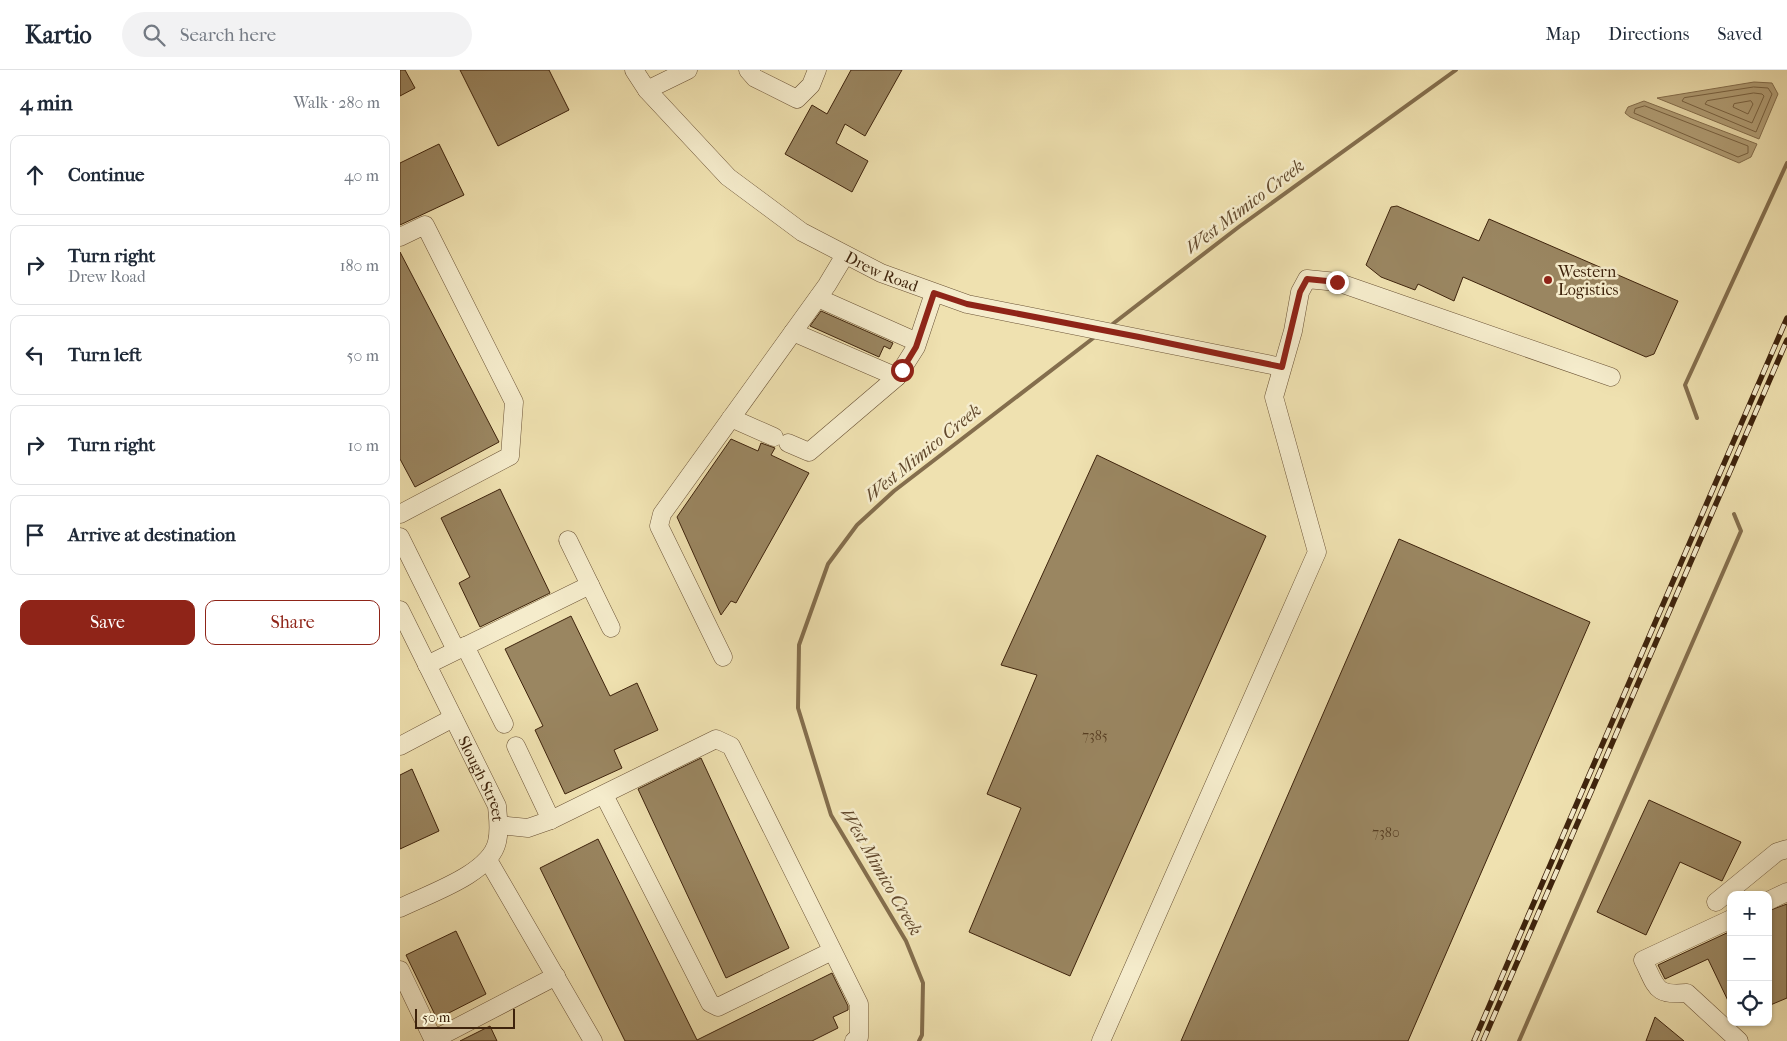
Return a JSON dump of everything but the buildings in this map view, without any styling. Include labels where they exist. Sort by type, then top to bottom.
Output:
[{"type":"street","name":"Drew Road","points":[[634,70],[646,90],[728,177],[802,232],[881,274],[967,304],[1282,367]]},
{"type":"street","points":[[646,90],[688,70]]},
{"type":"street","points":[[748,70],[755,78],[796,99],[810,85],[817,70]]},
{"type":"street","points":[[400,237],[425,225],[514,402],[510,456],[400,514]]},
{"type":"street","points":[[723,657],[659,526],[662,514],[818,298],[845,254]]},
{"type":"street","points":[[1101,1041],[1317,552],[1274,397],[1300,292],[1307,279],[1337,282],[1611,377]]},
{"type":"street","points":[[731,418],[808,452],[897,377],[917,342],[934,293]]},
{"type":"street","points":[[818,298],[917,342]]},
{"type":"street","points":[[793,332],[897,377]]},
{"type":"street","points":[[400,537],[504,724]]},
{"type":"street","points":[[568,540],[611,628]]},
{"type":"street","points":[[427,665],[590,585]]},
{"type":"street","name":"Slough Street","points":[[400,610],[497,806],[499,825],[497,842],[488,860]]},
{"type":"street","points":[[400,746],[453,718]]},
{"type":"street","points":[[499,825],[528,828],[551,820],[604,795],[716,739],[732,746],[832,951],[860,1004],[859,1037],[854,1041]]},
{"type":"street","points":[[516,746],[551,820]]},
{"type":"street","points":[[604,795],[710,1003],[718,1007],[832,951]]},
{"type":"street","points":[[1716,902],[1777,852],[1787,849]]},
{"type":"street","points":[[400,908],[474,871],[488,860],[592,1041]]},
{"type":"street","points":[[1772,899],[1787,892]]},
{"type":"street","points":[[1727,921],[1643,960],[1658,990],[1669,995],[1687,993],[1739,1041]]},
{"type":"street","points":[[400,970],[433,1040],[556,976]]},
{"type":"water","points":[[1754,82],[1772,83],[1778,94],[1759,139],[1657,98]]},
{"type":"water","points":[[1644,101],[1757,144],[1751,157],[1739,163],[1630,117],[1625,113],[1628,107]]},
{"type":"waterway","name":"West Mimico Creek","points":[[1110,326],[1240,226],[1456,70]]},
{"type":"waterway","points":[[1697,418],[1685,385],[1787,163]]},
{"type":"waterway","name":"West Mimico Creek","points":[[919,1041],[922,1035],[923,983],[906,941],[831,815],[798,708],[799,645],[828,564],[857,525],[894,491],[1096,336]]},
{"type":"waterway","points":[[1519,1041],[1741,531],[1734,514]]},
{"type":"railway","points":[[1474,1041],[1787,318]]},
{"type":"railway","points":[[1483,1041],[1787,340]]},
{"type":"place","name":"Western Logistics","points":[[1548,280]]},
{"type":"route","points":[[902,370],[916,347],[934,293],[967,304],[1041,320],[1139,337],[1282,367],[1300,292],[1307,279],[1337,282]]}]
